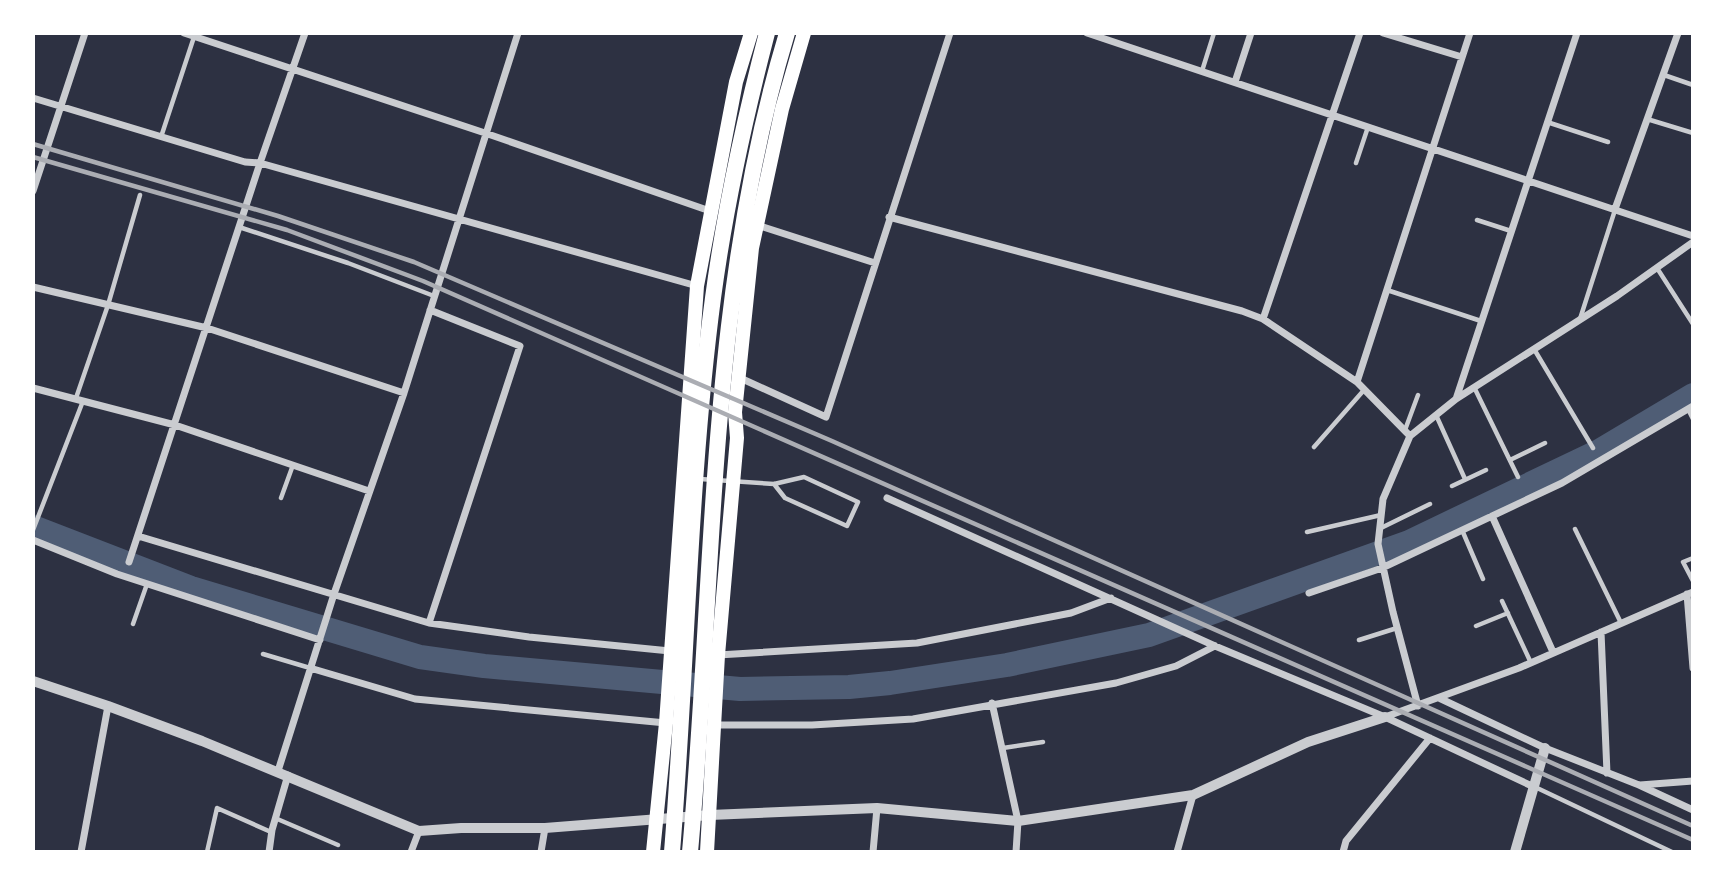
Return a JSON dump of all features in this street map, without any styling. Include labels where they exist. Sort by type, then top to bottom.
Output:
[{"type":"highway","points":[[653,852],[666,723],[697,286],[736,82],[751,33]]},
{"type":"highway","points":[[672,852],[700,426],[713,300],[734,168],[767,33]]},
{"type":"highway","points":[[690,852],[719,428],[732,299],[752,170],[787,33]]},
{"type":"highway","points":[[707,852],[718,655],[737,438],[735,412],[751,248],[782,109],[804,33]]},
{"type":"street","points":[[33,191],[85,33]]},
{"type":"street","points":[[184,33],[710,211]]},
{"type":"street","points":[[129,562],[305,33]]},
{"type":"street","points":[[269,852],[283,773],[310,668],[404,393],[518,33]]},
{"type":"street","points":[[738,377],[825,417],[950,33]]},
{"type":"street","points":[[1087,33],[1693,236]]},
{"type":"street","points":[[1122,44],[1125,33]]},
{"type":"street","points":[[1235,82],[1251,33]]},
{"type":"street","points":[[1263,319],[1360,33]]},
{"type":"street","points":[[1383,33],[1462,57]]},
{"type":"street","points":[[1357,382],[1470,33]]},
{"type":"street","points":[[1456,399],[1577,33]]},
{"type":"street","points":[[1615,209],[1678,33]]},
{"type":"street","points":[[33,99],[245,162],[260,163],[697,286]]},
{"type":"street","points":[[889,217],[1242,311],[1263,319],[1357,382],[1407,433]]},
{"type":"street","points":[[757,225],[874,263]]},
{"type":"street","points":[[1418,706],[1378,544],[1383,499],[1407,433],[1693,242]]},
{"type":"street","points":[[33,287],[207,328],[404,393]]},
{"type":"street","points":[[429,623],[520,346],[430,310]]},
{"type":"street","points":[[33,388],[175,425],[369,491]]},
{"type":"street","points":[[1309,593],[1382,568],[1562,483],[1690,408]]},
{"type":"street","points":[[887,498],[1215,646],[1385,717],[1534,787]]},
{"type":"street","points":[[1492,516],[1553,652]]},
{"type":"street","points":[[138,536],[429,623],[529,637],[670,650]]},
{"type":"street","points":[[33,540],[147,584],[321,638]]},
{"type":"street","points":[[33,681],[108,706],[283,773],[419,831],[545,828],[710,815],[877,808],[1018,821],[1194,795],[1308,742],[1418,706],[1531,663],[1690,593],[1693,668]]},
{"type":"street","points":[[718,655],[917,643],[1071,613],[1111,598]]},
{"type":"street","points":[[1601,632],[1607,773]]},
{"type":"street","points":[[715,725],[812,725],[913,719],[992,703],[1079,691],[1176,666],[1215,646]]},
{"type":"street","points":[[310,668],[415,699],[666,723]]},
{"type":"street","points":[[1439,698],[1545,748],[1639,785],[1693,810]]},
{"type":"street","points":[[992,703],[1018,821],[1016,852]]},
{"type":"street","points":[[81,852],[108,706]]},
{"type":"street","points":[[1343,852],[1346,841],[1430,738]]},
{"type":"street","points":[[1515,852],[1545,748]]},
{"type":"street","points":[[1639,785],[1693,780]]},
{"type":"street","points":[[1177,852],[1194,795]]},
{"type":"street","points":[[873,852],[877,808]]},
{"type":"street","points":[[541,852],[545,828]]},
{"type":"street","points":[[411,852],[419,831]]},
{"type":"lane","points":[[1202,71],[1214,33]]},
{"type":"lane","points":[[161,137],[195,35]]},
{"type":"lane","points":[[1663,75],[1693,85]]},
{"type":"lane","points":[[1647,119],[1693,134]]},
{"type":"lane","points":[[1547,122],[1608,142]]},
{"type":"lane","points":[[1356,163],[1368,127]]},
{"type":"lane","points":[[33,530],[79,400],[140,195]]},
{"type":"lane","points":[[1580,319],[1615,209]]},
{"type":"lane","points":[[1477,220],[1511,231]]},
{"type":"lane","points":[[239,227],[348,263],[435,296]]},
{"type":"lane","points":[[1657,268],[1693,324]]},
{"type":"lane","points":[[1387,289],[1481,321]]},
{"type":"lane","points":[[1534,349],[1593,448]]},
{"type":"lane","points":[[1474,387],[1518,477]]},
{"type":"lane","points":[[1314,447],[1364,390]]},
{"type":"lane","points":[[1407,433],[1418,395]]},
{"type":"lane","points":[[1690,408],[1693,419]]},
{"type":"lane","points":[[1436,415],[1465,479]]},
{"type":"lane","points":[[1510,460],[1545,443]]},
{"type":"lane","points":[[281,498],[293,465]]},
{"type":"lane","points":[[1452,486],[1486,470]]},
{"type":"lane","points":[[682,481],[705,479],[774,484],[804,477],[858,502],[847,526],[785,498],[774,484]]},
{"type":"lane","points":[[1380,529],[1430,505]]},
{"type":"lane","points":[[1307,532],[1381,515]]},
{"type":"lane","points":[[1575,528],[1621,623]]},
{"type":"lane","points":[[1462,530],[1483,579]]},
{"type":"lane","points":[[1693,558],[1683,562],[1693,581]]},
{"type":"lane","points":[[133,624],[147,584]]},
{"type":"lane","points":[[1502,601],[1531,663]]},
{"type":"lane","points":[[1476,626],[1508,613]]},
{"type":"lane","points":[[1359,640],[1397,628]]},
{"type":"lane","points":[[263,654],[310,668]]},
{"type":"lane","points":[[1002,748],[1043,742]]},
{"type":"lane","points":[[1534,787],[1672,852]]},
{"type":"lane","points":[[207,852],[216,808],[272,832]]},
{"type":"lane","points":[[275,818],[338,845]]},
{"type":"waterway","points":[[33,527],[191,588],[420,657],[484,666],[740,689],[849,687],[1007,665],[1149,635],[1409,542],[1599,451],[1693,395]]},
{"type":"railway","points":[[33,144],[278,216],[414,262],[832,441],[1693,826]]},
{"type":"railway","points":[[33,157],[287,230],[423,281],[1693,840]]}]
